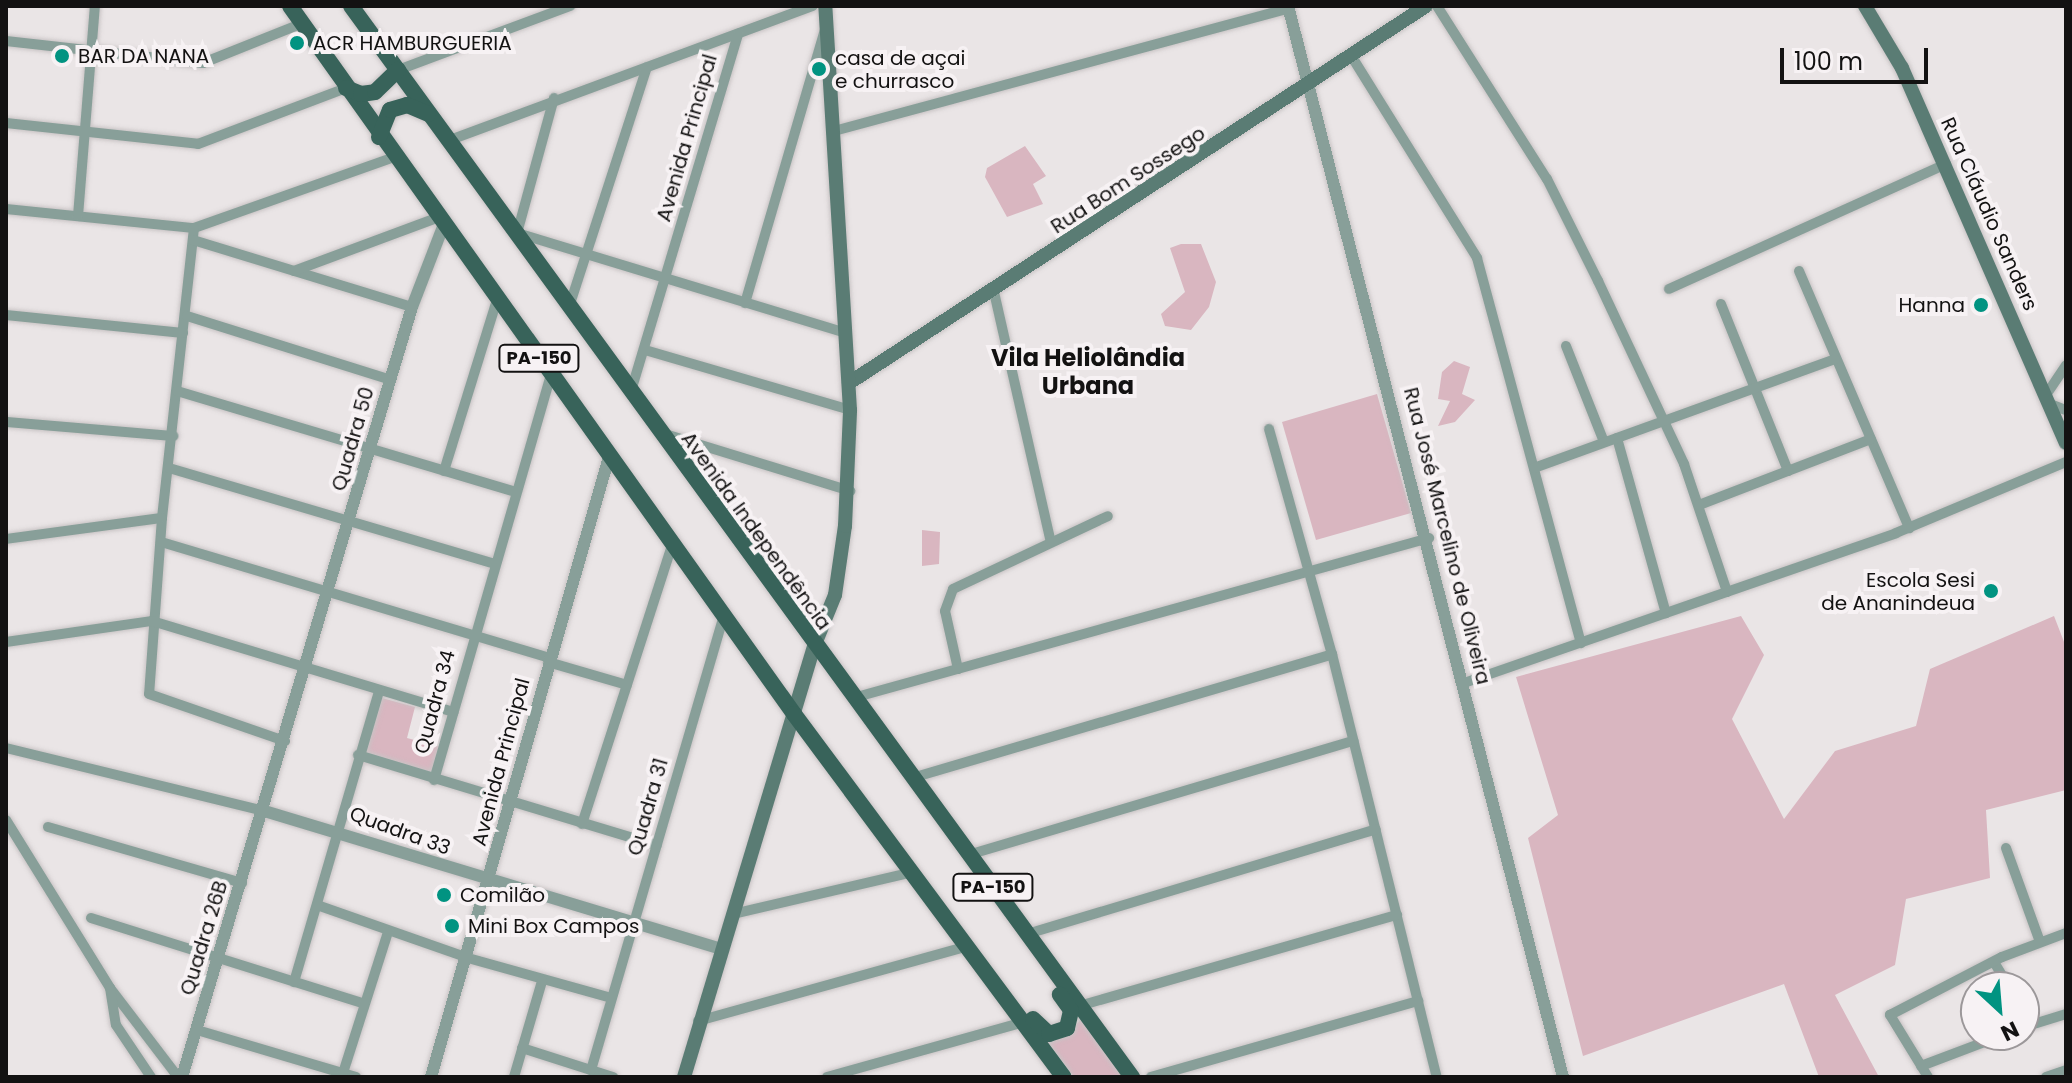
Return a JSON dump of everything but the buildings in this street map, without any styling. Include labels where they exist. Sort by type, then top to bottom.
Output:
[{"type":"main road","name":"PA-150","points":[[290,6],[379,137],[794,714],[1064,1077]]},
{"type":"main road","points":[[684,1077],[698,1021],[815,644],[835,595],[850,491],[849,383],[825,6]]},
{"type":"main road","name":"Rua Bom Sossego","points":[[849,383],[1310,86],[1426,6]]},
{"type":"main road","name":"Rua Cláudio Sanders","points":[[1865,6],[1902,68],[2066,443]]},
{"type":"main road","name":"Avenida Independência","points":[[354,7],[853,698],[1132,1077]]},
{"type":"main road","points":[[346,88],[361,94],[375,92],[398,70]]},
{"type":"main road","points":[[379,137],[383,118],[397,107],[414,107],[433,117]]},
{"type":"main road","points":[[949,920],[972,939],[1041,1030],[1055,1035],[1067,1028],[1071,1010],[996,905],[988,880]]},
{"type":"street","points":[[78,216],[95,6]]},
{"type":"street","points":[[398,70],[570,6]]},
{"type":"street","points":[[450,140],[554,98],[813,6]]},
{"type":"street","points":[[1437,6],[1547,179],[1665,420],[1699,505],[1727,592]]},
{"type":"street","points":[[834,131],[1288,7]]},
{"type":"street","name":"Rua José Marcelino de Oliveira","points":[[1288,7],[1429,538],[1563,1077]]},
{"type":"street","points":[[6,41],[203,63],[303,23]]},
{"type":"street","points":[[745,303],[826,25]]},
{"type":"street","name":"Avenida Principal","points":[[631,391],[667,280],[738,34]]},
{"type":"street","points":[[1352,57],[1477,258],[1581,643]]},
{"type":"street","points":[[569,307],[647,67]]},
{"type":"street","points":[[6,123],[198,144],[346,88]]},
{"type":"street","points":[[554,98],[517,233],[846,333]]},
{"type":"street","points":[[6,209],[194,228],[395,157]]},
{"type":"street","points":[[1669,289],[1946,164]]},
{"type":"street","points":[[294,271],[441,220]]},
{"type":"street","name":"Quadra 50","points":[[285,741],[412,307],[441,220]]},
{"type":"street","points":[[194,228],[152,621],[149,694],[285,741]]},
{"type":"street","points":[[193,240],[412,307]]},
{"type":"street","points":[[1799,271],[1909,528]]},
{"type":"street","points":[[994,292],[1051,542]]},
{"type":"street","points":[[444,471],[497,300]]},
{"type":"street","points":[[1721,304],[1788,471]]},
{"type":"street","points":[[6,315],[183,333]]},
{"type":"street","points":[[187,316],[391,380]]},
{"type":"street","points":[[1566,346],[1604,442]]},
{"type":"street","points":[[645,350],[850,410]]},
{"type":"street","points":[[1534,468],[1835,359]]},
{"type":"street","points":[[2066,365],[2048,400],[2066,410]]},
{"type":"street","name":"Quadra 34","points":[[434,780],[551,375]]},
{"type":"street","points":[[177,391],[516,492]]},
{"type":"street","points":[[6,422],[173,436]]},
{"type":"street","points":[[1269,429],[1332,654],[1437,1077]]},
{"type":"street","points":[[660,432],[850,491]]},
{"type":"street","points":[[1617,438],[1666,613]]},
{"type":"street","points":[[1699,505],[1871,439]]},
{"type":"street","name":"Avenida Principal","points":[[431,1077],[468,958],[549,660],[609,457]]},
{"type":"street","points":[[1464,683],[1909,528],[2066,462]]},
{"type":"street","points":[[169,468],[495,564]]},
{"type":"street","points":[[958,669],[945,611],[948,595],[967,581],[1108,516]]},
{"type":"street","points":[[6,539],[162,518]]},
{"type":"street","points":[[853,698],[1429,538]]},
{"type":"street","points":[[161,542],[475,634],[627,685]]},
{"type":"street","points":[[582,824],[673,543]]},
{"type":"street","name":"Quadra 31","points":[[591,1070],[724,616]]},
{"type":"street","points":[[6,642],[152,621],[454,712]]},
{"type":"street","points":[[912,778],[1332,654]]},
{"type":"street","name":"Quadra 33","points":[[379,691],[335,833],[488,882],[635,924]]},
{"type":"street","name":"Quadra 26B","points":[[180,1077],[285,741]]},
{"type":"street","points":[[968,855],[1354,741]]},
{"type":"street","points":[[6,748],[261,810],[335,833],[294,982]]},
{"type":"street","points":[[358,755],[509,804],[657,845]]},
{"type":"street","points":[[6,820],[110,988],[180,1077]]},
{"type":"street","points":[[48,827],[242,883]]},
{"type":"street","points":[[1027,934],[1376,829]]},
{"type":"street","points":[[2006,848],[2040,942]]},
{"type":"street","points":[[733,914],[913,872]]},
{"type":"street","points":[[317,905],[468,958],[611,998]]},
{"type":"street","points":[[1079,1006],[1397,915]]},
{"type":"street","points":[[91,918],[363,1003]]},
{"type":"street","points":[[635,924],[721,949]]},
{"type":"street","points":[[343,1073],[388,932]]},
{"type":"street","points":[[1928,1077],[1890,1015],[1994,962],[2066,933]]},
{"type":"street","points":[[698,1021],[969,946]]},
{"type":"street","points":[[1994,962],[1999,971]]},
{"type":"street","points":[[514,1077],[542,981]]},
{"type":"street","points":[[110,988],[116,1025],[151,1077]]},
{"type":"street","points":[[1151,1077],[1418,1001]]},
{"type":"street","points":[[2040,1022],[2066,1014]]},
{"type":"street","points":[[827,1077],[1024,1022]]},
{"type":"street","points":[[197,1030],[356,1077]]},
{"type":"street","points":[[522,1048],[613,1077]]},
{"type":"street","points":[[1921,1066],[1961,1051]]},
{"type":"street","points":[[2046,1077],[2066,1070]]},
{"type":"shaded area","points":[[1025,146],[1046,176],[1033,184],[1043,204],[1007,217],[985,177],[987,168]]},
{"type":"shaded area","points":[[1181,244],[1201,244],[1216,282],[1209,307],[1191,330],[1165,326],[1161,314],[1185,292],[1170,248]]},
{"type":"shaded area","points":[[1454,361],[1470,367],[1462,394],[1475,400],[1455,422],[1438,426],[1450,401],[1438,399],[1442,372]]},
{"type":"shaded area","points":[[1377,394],[1411,513],[1316,540],[1282,422]]},
{"type":"shaded area","points":[[922,530],[940,532],[939,564],[922,566]]},
{"type":"shaded area","points":[[1741,616],[1764,655],[1732,719],[1784,819],[1835,751],[1916,726],[1930,669],[2054,616],[2066,647],[2066,790],[1986,810],[1990,878],[1906,899],[1895,965],[1835,995],[1879,1077],[1819,1077],[1784,984],[1583,1056],[1528,838],[1558,815],[1516,677]]},
{"type":"shaded area","points":[[382,698],[415,707],[407,738],[441,747],[434,775],[364,756]]},
{"type":"shaded area","points":[[1082,1018],[1125,1077],[1074,1077],[1048,1042],[1066,1036]]},
{"type":"place","name":"ACR HAMBURGUERIA","points":[[297,43]]},
{"type":"place","name":"BAR DA NANA","points":[[62,56]]},
{"type":"place","name":"casa de açai e churrasco","points":[[819,69]]},
{"type":"place","name":"Hanna","points":[[1981,305]]},
{"type":"place","name":"Escola Sesi de Ananindeua","points":[[1991,591]]},
{"type":"place","name":"Comilão","points":[[444,895]]},
{"type":"place","name":"Mini Box Campos","points":[[452,926]]},
{"type":"district","name":"Vila Heliolândia Urbana","points":[[1088,372]]}]
